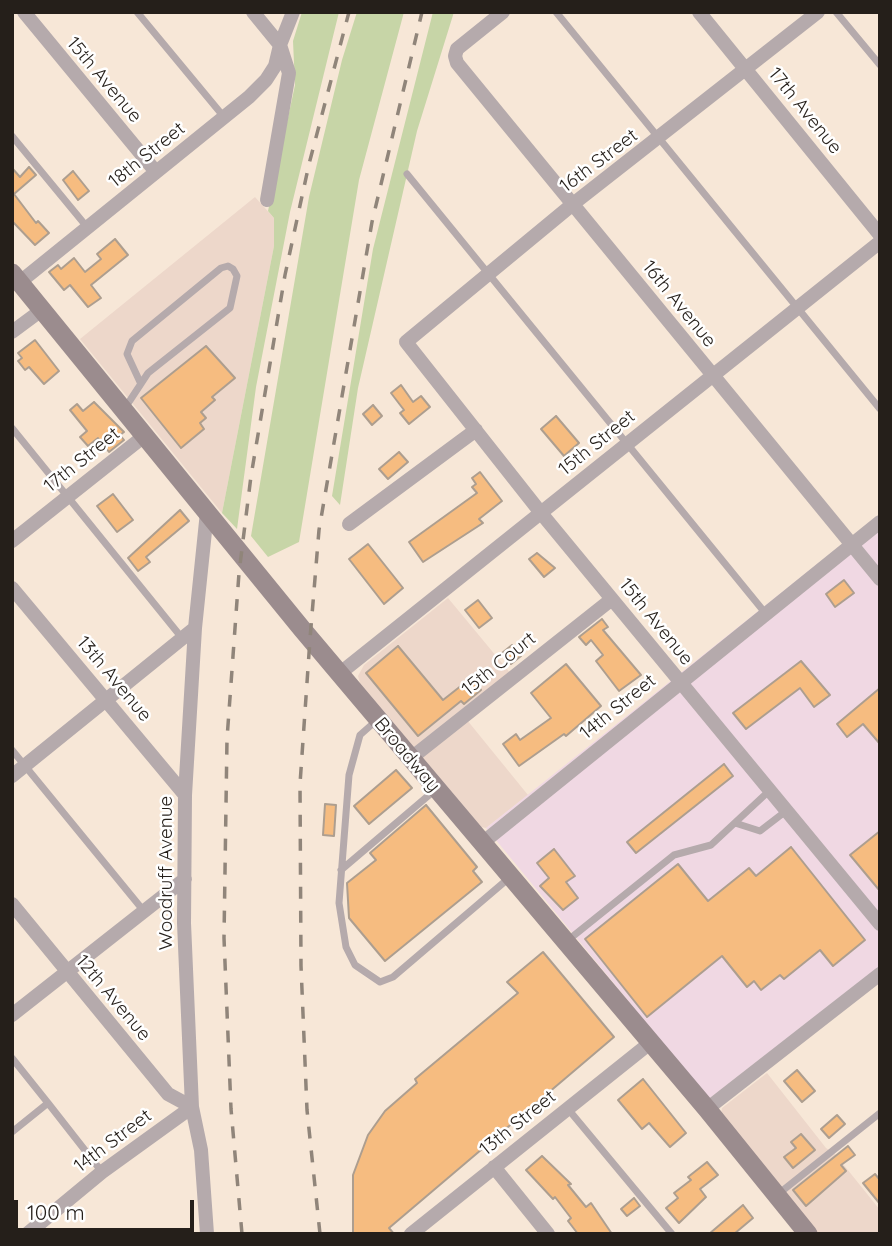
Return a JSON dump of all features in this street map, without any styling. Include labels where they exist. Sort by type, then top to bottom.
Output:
[{"type":"main road","name":"Broadway","points":[[16,278],[339,674],[707,1110],[807,1234]]},
{"type":"street","name":"15th Avenue","points":[[24,12],[156,172]]},
{"type":"street","points":[[253,12],[280,44],[289,73],[267,200]]},
{"type":"street","points":[[280,44],[293,12]]},
{"type":"street","name":"16th Avenue","points":[[503,12],[457,49],[457,63],[880,579]]},
{"type":"street","name":"17th Avenue","points":[[699,12],[880,234]]},
{"type":"street","name":"16th Street","points":[[406,342],[573,204],[660,139],[818,12]]},
{"type":"street","name":"18th Street","points":[[16,278],[88,228],[224,117],[266,79],[275,66],[280,44]]},
{"type":"street","name":"15th Street","points":[[339,674],[626,442],[880,242]]},
{"type":"street","points":[[12,332],[43,309]]},
{"type":"street","name":"15th Avenue","points":[[406,342],[541,513],[880,924]]},
{"type":"street","points":[[349,524],[476,430]]},
{"type":"street","name":"17th Street","points":[[12,541],[143,437]]},
{"type":"street","name":"Woodruff Avenue","points":[[207,512],[195,628],[185,795],[185,969],[192,1107],[201,1150],[207,1234]]},
{"type":"street","name":"14th Street","points":[[481,844],[880,522]]},
{"type":"street","name":"13th Avenue","points":[[12,588],[185,795]]},
{"type":"street","name":"15th Court","points":[[410,759],[612,599]]},
{"type":"street","points":[[12,776],[195,628]]},
{"type":"street","points":[[12,1015],[185,879]]},
{"type":"street","name":"12th Avenue","points":[[12,904],[168,1094],[192,1107]]},
{"type":"street","points":[[707,1110],[880,974]]},
{"type":"street","name":"13th Street","points":[[413,1233],[650,1043]]},
{"type":"street","name":"14th Street","points":[[27,1234],[102,1172],[192,1107]]},
{"type":"street","points":[[494,1167],[548,1234]]},
{"type":"lane","points":[[137,12],[224,117]]},
{"type":"lane","points":[[556,12],[880,409]]},
{"type":"lane","points":[[836,12],[880,65]]},
{"type":"lane","points":[[12,136],[88,228]]},
{"type":"lane","points":[[407,174],[766,615]]},
{"type":"lane","points":[[123,412],[140,382],[230,308],[237,276],[233,269],[228,266],[222,268],[132,341],[127,354],[140,382]]},
{"type":"lane","points":[[12,428],[69,495],[182,638]]},
{"type":"lane","points":[[377,719],[360,736],[353,750],[341,870],[339,903],[346,947],[355,965],[380,982],[393,977],[509,878]]},
{"type":"lane","points":[[12,750],[143,910]]},
{"type":"lane","points":[[341,870],[436,789]]},
{"type":"lane","points":[[564,943],[674,855],[711,845],[769,791]]},
{"type":"lane","points":[[735,823],[760,831],[786,811]]},
{"type":"lane","points":[[12,1058],[102,1172]]},
{"type":"lane","points":[[12,1132],[48,1103]]},
{"type":"lane","points":[[567,1108],[672,1234]]},
{"type":"lane","points":[[776,1195],[880,1113]]},
{"type":"shaded area","points":[[255,197],[274,218],[274,246],[222,513],[80,339]]},
{"type":"shaded area","points":[[880,514],[880,966],[709,1099],[486,828]]},
{"type":"shaded area","points":[[448,598],[516,680],[467,720],[528,795],[486,828],[481,827],[360,683],[358,676],[364,665]]},
{"type":"shaded area","points":[[767,1073],[826,1148],[835,1154],[880,1210],[880,1234],[817,1234],[721,1114],[722,1108]]},
{"type":"green space","points":[[302,12],[339,12],[290,212],[256,387],[237,529],[222,513],[274,246],[274,218],[268,211],[295,85],[293,41]]},
{"type":"green space","points":[[357,12],[404,12],[359,180],[299,542],[268,557],[251,536],[309,197],[342,60]]},
{"type":"green space","points":[[433,12],[454,12],[417,131],[358,388],[340,505],[332,496],[373,249]]},
{"type":"building","points":[[29,167],[36,175],[14,194],[36,223],[38,221],[49,233],[35,245],[12,221],[12,168],[20,177]]},
{"type":"building","points":[[73,171],[89,191],[78,200],[63,180]]},
{"type":"building","points":[[115,239],[128,255],[91,285],[101,298],[88,307],[70,285],[64,290],[49,272],[58,265],[61,269],[74,258],[85,272],[101,259],[97,254]]},
{"type":"building","points":[[35,340],[59,371],[44,384],[29,367],[25,370],[18,361],[22,358],[18,353]]},
{"type":"building","points":[[206,346],[235,378],[212,397],[215,400],[201,412],[206,418],[200,423],[204,429],[181,448],[141,398]]},
{"type":"building","points":[[401,385],[413,402],[421,396],[430,407],[409,424],[400,413],[404,410],[391,393]]},
{"type":"building","points":[[94,402],[124,432],[120,435],[124,440],[109,452],[98,438],[88,446],[80,437],[87,431],[70,410],[77,404],[83,411]]},
{"type":"building","points":[[373,405],[382,416],[372,425],[363,414]]},
{"type":"building","points":[[556,416],[579,443],[564,456],[541,429]]},
{"type":"building","points":[[399,452],[408,462],[388,479],[379,469]]},
{"type":"building","points":[[480,472],[502,501],[479,519],[483,523],[423,562],[409,542],[477,493],[472,487],[476,484],[472,478]]},
{"type":"building","points":[[113,494],[133,520],[117,532],[97,506]]},
{"type":"building","points":[[180,510],[189,521],[146,557],[150,562],[138,571],[128,558]]},
{"type":"building","points":[[368,544],[403,588],[384,604],[349,559]]},
{"type":"building","points":[[537,553],[555,568],[544,577],[529,559]]},
{"type":"building","points":[[844,580],[854,593],[835,607],[826,594]]},
{"type":"building","points":[[478,600],[492,618],[479,628],[465,610]]},
{"type":"building","points":[[602,619],[608,627],[603,630],[641,675],[619,691],[596,661],[603,655],[591,640],[586,645],[579,637]]},
{"type":"building","points":[[512,645],[521,656],[511,664],[502,653]]},
{"type":"building","points":[[398,646],[443,700],[471,678],[481,690],[464,704],[461,701],[418,736],[366,673]]},
{"type":"building","points":[[801,661],[830,695],[814,707],[800,688],[746,729],[733,713]]},
{"type":"building","points":[[566,664],[601,706],[566,736],[564,734],[519,766],[503,744],[516,734],[520,740],[551,718],[531,693]]},
{"type":"building","points":[[880,688],[880,744],[863,724],[847,737],[837,724]]},
{"type":"building","points":[[724,764],[733,776],[636,853],[627,842]]},
{"type":"building","points":[[396,770],[412,788],[369,824],[354,806]]},
{"type":"building","points":[[325,804],[336,805],[334,836],[323,835]]},
{"type":"building","points":[[426,805],[477,867],[473,871],[482,882],[385,961],[349,918],[347,883],[376,860],[370,853]]},
{"type":"building","points":[[880,831],[880,891],[850,855]]},
{"type":"building","points":[[791,847],[865,940],[833,966],[820,950],[784,979],[780,975],[761,990],[754,981],[747,987],[722,956],[647,1017],[585,939],[678,864],[708,901],[749,868],[756,876]]},
{"type":"building","points":[[554,849],[575,876],[566,882],[578,898],[563,910],[540,886],[549,878],[537,863]]},
{"type":"building","points":[[543,952],[614,1037],[389,1228],[394,1234],[353,1234],[353,1175],[368,1135],[385,1111],[417,1083],[415,1079],[518,993],[507,982]]},
{"type":"building","points":[[797,1070],[815,1091],[802,1102],[784,1081]]},
{"type":"building","points":[[643,1079],[686,1133],[670,1147],[649,1123],[642,1129],[618,1100]]},
{"type":"building","points":[[837,1115],[845,1124],[829,1138],[821,1129]]},
{"type":"building","points":[[801,1134],[815,1150],[793,1168],[784,1157],[796,1148],[791,1142]]},
{"type":"building","points":[[848,1146],[855,1155],[841,1165],[846,1171],[806,1206],[793,1190]]},
{"type":"building","points":[[542,1156],[571,1184],[568,1185],[586,1207],[591,1203],[612,1234],[578,1234],[568,1221],[571,1218],[555,1197],[553,1199],[526,1170]]},
{"type":"building","points":[[707,1162],[718,1175],[700,1189],[706,1197],[679,1223],[666,1208],[678,1198],[674,1193],[691,1180],[688,1177]]},
{"type":"building","points":[[875,1174],[880,1180],[880,1204],[863,1183]]},
{"type":"building","points":[[634,1198],[640,1206],[627,1216],[621,1209]]},
{"type":"building","points":[[743,1205],[753,1218],[734,1234],[709,1234]]},
{"type":"railway","points":[[242,1234],[231,1109],[224,938],[227,739],[239,573],[251,476],[285,275],[309,164],[349,12]]},
{"type":"railway","points":[[320,1234],[307,1110],[301,966],[300,784],[319,530],[372,222],[422,12]]}]
